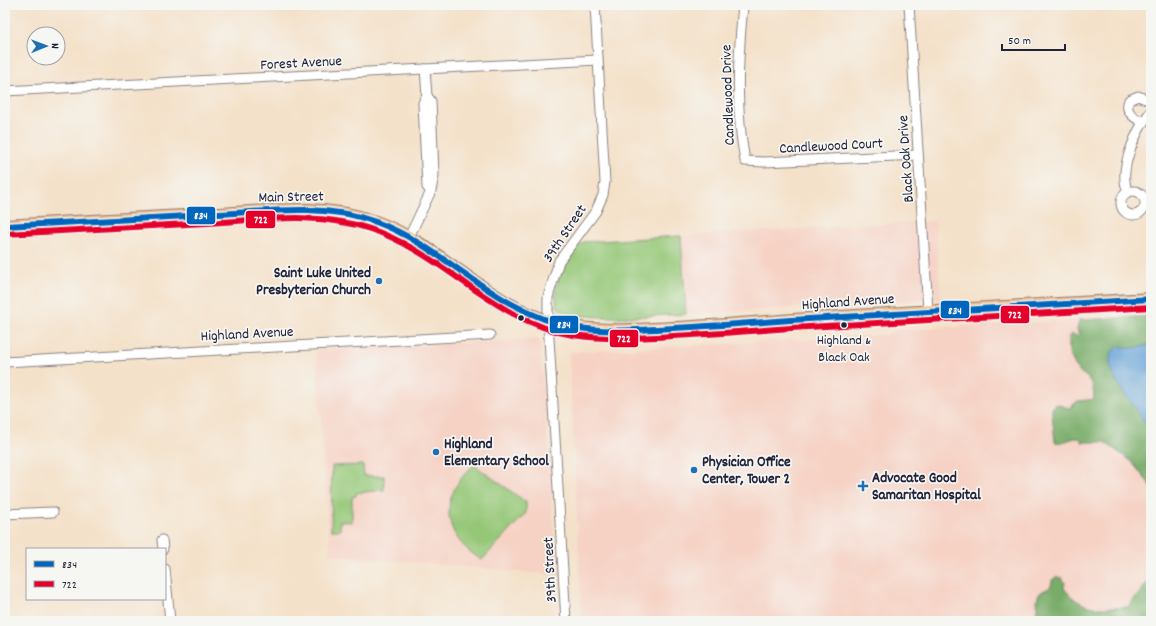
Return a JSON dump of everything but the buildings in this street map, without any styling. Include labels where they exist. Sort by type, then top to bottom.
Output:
[{"type":"main road","name":"Main Street","points":[[5,226],[312,210],[342,212],[359,216],[409,237],[426,247],[500,300],[527,314],[548,322]]},
{"type":"main road","name":"Highland Avenue","points":[[548,322],[599,330],[629,331],[928,311],[1151,299]]},
{"type":"street","name":"39th Street","points":[[566,621],[548,322],[548,297],[559,261],[591,219],[603,195],[604,165],[595,5]]},
{"type":"street","name":"Candlewood Drive","points":[[743,5],[738,65],[741,138],[744,161]]},
{"type":"street","name":"Black Oak Drive","points":[[909,5],[928,311]]},
{"type":"street","name":"Forest Avenue","points":[[5,91],[598,60]]},
{"type":"street","points":[[409,237],[431,191],[434,175],[431,101],[427,96],[425,69]]},
{"type":"street","points":[[1143,122],[1131,115],[1127,109],[1127,104],[1129,100],[1138,96],[1151,101]]},
{"type":"street","points":[[1128,192],[1125,178],[1128,157],[1143,122],[1151,111]]},
{"type":"street","name":"Candlewood Court","points":[[744,161],[764,162],[918,155]]},
{"type":"street","name":"Highland Avenue","points":[[5,362],[490,335]]},
{"type":"street","points":[[5,514],[53,512]]},
{"type":"street","points":[[166,579],[170,621]]},
{"type":"shaded area","points":[[935,221],[941,299],[686,314],[681,236]]},
{"type":"shaded area","name":"Advocate Good Samaritan Hospital","points":[[1151,316],[1151,621],[582,621],[569,352],[886,335],[894,330]]},
{"type":"shaded area","name":"Highland Elementary School","points":[[540,339],[557,575],[330,555],[316,350]]},
{"type":"green space","points":[[681,236],[686,314],[639,317],[599,317],[566,312],[557,307],[556,289],[558,280],[571,255],[583,242]]},
{"type":"green space","points":[[1151,316],[1151,486],[1131,461],[1104,442],[1082,442],[1080,438],[1074,438],[1061,442],[1055,442],[1052,408],[1056,404],[1069,408],[1078,401],[1094,399],[1093,386],[1087,377],[1078,371],[1069,353],[1069,336],[1072,334],[1077,336],[1079,335],[1077,329],[1079,320]]},
{"type":"green space","points":[[363,465],[364,476],[384,476],[384,490],[356,493],[356,496],[352,497],[352,522],[340,521],[340,530],[331,530],[332,466]]},
{"type":"green space","points":[[474,465],[526,502],[526,513],[482,560],[468,550],[458,539],[452,528],[449,515],[450,502],[454,490],[462,477]]},
{"type":"green space","points":[[1056,577],[1062,578],[1065,583],[1064,588],[1077,601],[1085,605],[1100,608],[1128,607],[1151,578],[1151,621],[1031,621],[1037,609],[1037,599],[1039,594],[1052,584],[1052,580]]},
{"type":"water","points":[[1151,344],[1151,427],[1143,420],[1119,386],[1114,377],[1110,360],[1112,353],[1118,347],[1133,348]]},
{"type":"transit line","name":"834","points":[[5,226],[292,210],[335,212],[376,222],[402,233],[426,247],[496,294],[545,320],[573,327],[597,330],[648,330],[926,311],[1151,299]]},
{"type":"transit line","name":"722","points":[[5,234],[289,218],[309,218],[350,223],[397,240],[422,254],[494,302],[518,316],[545,328],[573,335],[598,338],[661,337],[926,319],[1151,307]]},
{"type":"place","name":"Saint Luke United Presbyterian Church","points":[[379,281]]},
{"type":"place","name":"Highland & Black Oak","points":[[844,325]]},
{"type":"place","name":"Highland Elementary School","points":[[436,452]]},
{"type":"place","name":"Physician Office Center, Tower 2","points":[[694,470]]},
{"type":"place","name":"Advocate Good Samaritan Hospital","points":[[863,486]]}]
